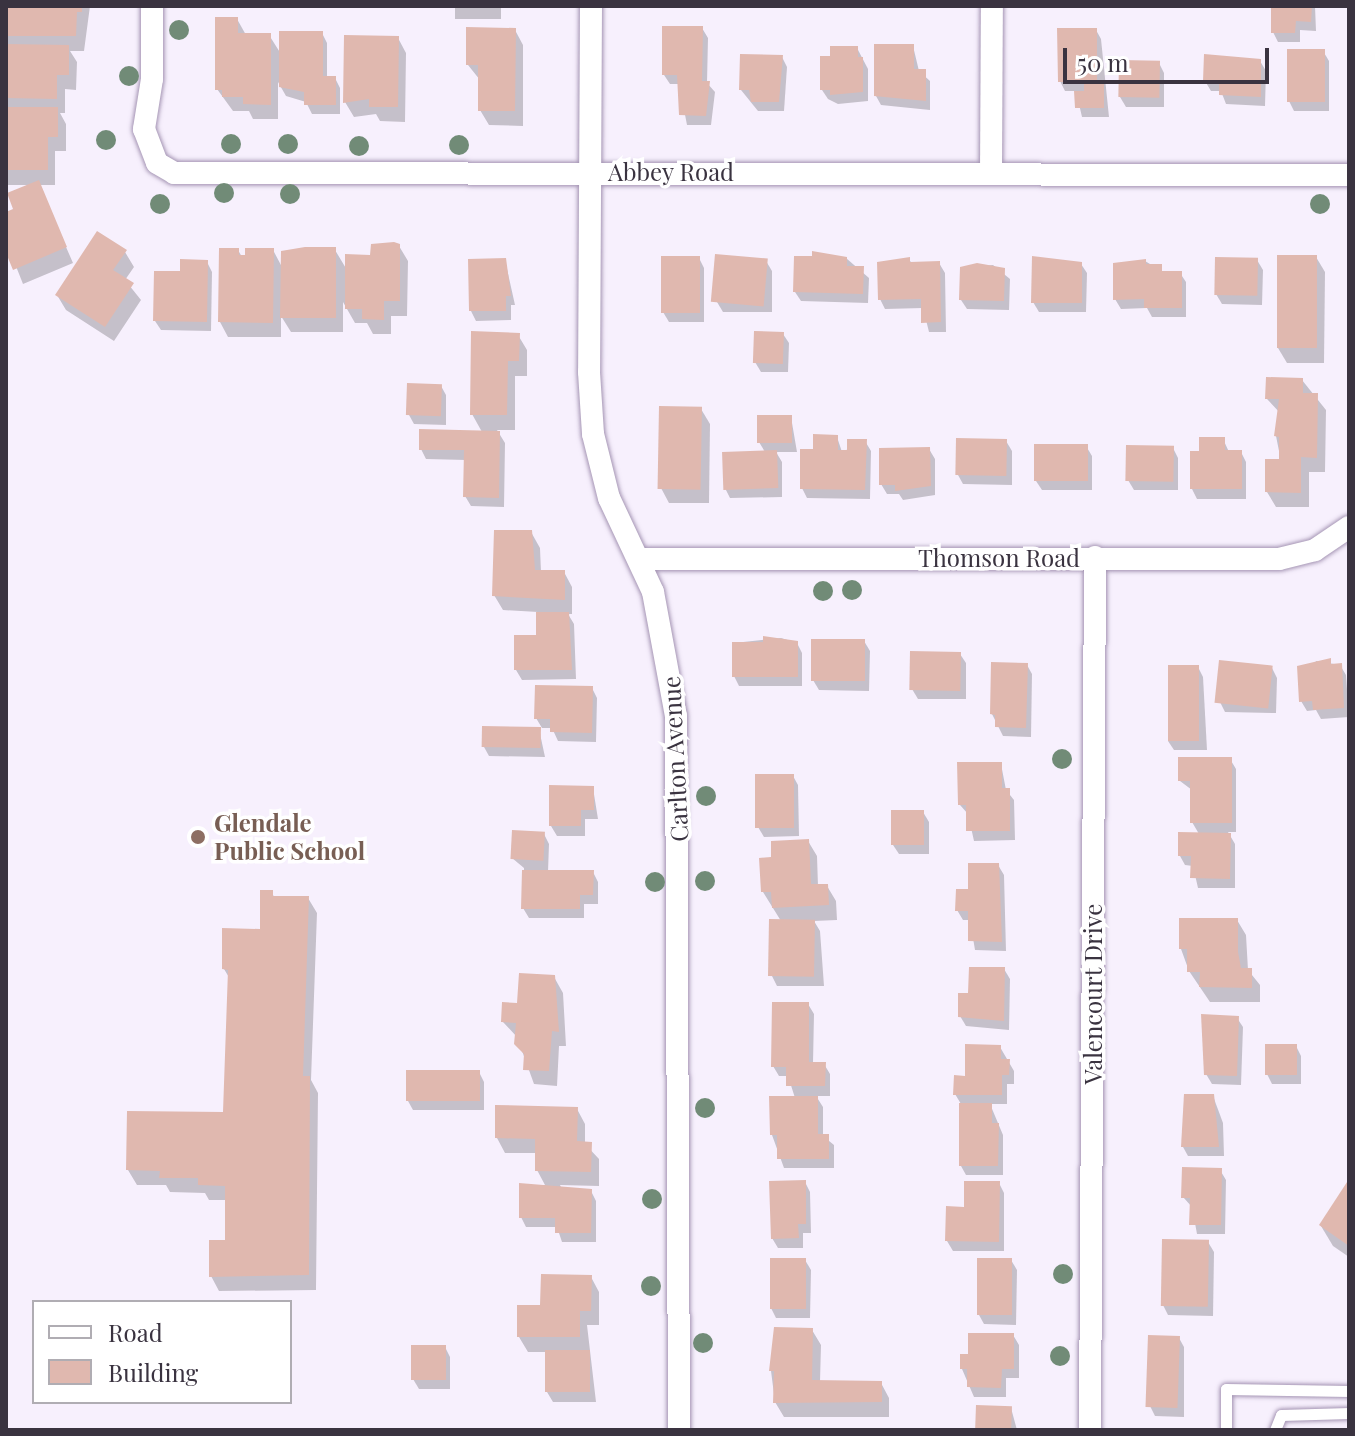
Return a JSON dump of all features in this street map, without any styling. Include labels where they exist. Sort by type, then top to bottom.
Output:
[{"type":"street","name":"Abbey Road","points":[[152,6],[152,79],[144,129],[157,163],[174,173],[590,171],[1349,175]]},
{"type":"street","name":"Carlton Avenue","points":[[591,6],[589,372],[593,434],[609,498],[641,559],[670,665],[679,768],[679,1430]]},
{"type":"street","points":[[991,174],[992,6]]},
{"type":"street","name":"Thomson Road","points":[[641,559],[1279,559],[1315,550],[1349,527]]},
{"type":"street","name":"Valencourt Drive","points":[[1090,1430],[1095,557]]},
{"type":"lane","points":[[1226,1430],[1226,1389],[1349,1391]]},
{"type":"lane","points":[[1275,1430],[1281,1415],[1349,1413]]},
{"type":"building","points":[[6,6],[82,6],[82,12],[77,12],[76,36],[6,36]]},
{"type":"building","points":[[1271,6],[1312,6],[1311,22],[1296,21],[1295,33],[1271,33]]},
{"type":"building","points":[[215,17],[238,17],[238,33],[271,33],[271,105],[243,104],[243,97],[222,97],[222,90],[215,90]]},
{"type":"building","points":[[662,26],[703,26],[702,81],[710,81],[706,116],[679,115],[677,75],[662,75]]},
{"type":"building","points":[[466,27],[516,28],[515,111],[478,111],[478,65],[466,65]]},
{"type":"building","points":[[1057,28],[1097,28],[1097,80],[1104,80],[1104,108],[1075,108],[1074,91],[1084,91],[1084,82],[1058,82]]},
{"type":"building","points":[[279,31],[323,31],[323,76],[336,76],[336,105],[304,105],[304,92],[279,87]]},
{"type":"building","points":[[344,35],[399,36],[398,107],[369,107],[369,99],[343,103]]},
{"type":"building","points":[[6,44],[69,45],[69,75],[57,75],[57,99],[6,98]]},
{"type":"building","points":[[874,44],[914,44],[914,69],[926,69],[926,101],[874,96]]},
{"type":"building","points":[[830,46],[858,46],[858,57],[863,57],[863,92],[830,95],[830,90],[820,90],[820,56],[830,56]]},
{"type":"building","points":[[1287,49],[1325,49],[1325,102],[1287,102]]},
{"type":"building","points":[[740,54],[783,55],[779,102],[751,102],[749,90],[739,90]]},
{"type":"building","points":[[1204,54],[1261,59],[1261,97],[1219,95],[1219,81],[1203,81]]},
{"type":"building","points":[[1119,60],[1160,61],[1159,98],[1118,97]]},
{"type":"building","points":[[6,107],[58,107],[58,137],[48,137],[48,170],[6,170]]},
{"type":"building","points":[[39,180],[67,247],[13,270],[6,253],[6,212],[13,209],[7,193]]},
{"type":"building","points":[[97,231],[127,250],[113,270],[134,283],[105,327],[55,295]]},
{"type":"building","points":[[371,244],[400,244],[400,301],[384,301],[384,320],[362,319],[362,309],[345,309],[345,254],[370,255]]},
{"type":"building","points":[[336,247],[336,318],[280,318],[281,251]]},
{"type":"building","points":[[219,248],[239,248],[239,255],[245,255],[245,248],[274,248],[273,323],[218,322]]},
{"type":"building","points":[[812,251],[847,257],[847,266],[864,266],[863,294],[793,292],[794,256],[812,256]]},
{"type":"building","points":[[715,254],[768,259],[764,306],[711,302]]},
{"type":"building","points":[[1277,255],[1317,255],[1317,348],[1277,348]]},
{"type":"building","points":[[661,256],[700,256],[700,313],[661,313]]},
{"type":"building","points":[[1032,256],[1082,262],[1082,303],[1031,303]]},
{"type":"building","points":[[910,257],[910,262],[940,261],[941,322],[921,323],[921,299],[878,300],[877,262]]},
{"type":"building","points":[[1215,257],[1258,258],[1257,296],[1214,295]]},
{"type":"building","points":[[506,258],[511,296],[506,296],[506,311],[469,311],[468,259]]},
{"type":"building","points":[[180,259],[208,260],[207,322],[153,321],[154,271],[180,271]]},
{"type":"building","points":[[1146,259],[1146,264],[1162,264],[1162,271],[1182,271],[1182,308],[1144,308],[1144,299],[1113,300],[1113,263]]},
{"type":"building","points":[[977,263],[1005,268],[1004,301],[959,300],[960,267]]},
{"type":"building","points":[[471,331],[520,333],[519,361],[508,361],[507,415],[470,415]]},
{"type":"building","points":[[754,331],[784,332],[783,364],[753,363]]},
{"type":"building","points":[[1266,377],[1303,378],[1303,393],[1318,393],[1317,458],[1301,457],[1301,493],[1265,492],[1265,459],[1279,459],[1279,437],[1274,436],[1279,399],[1265,399]]},
{"type":"building","points":[[407,383],[442,384],[441,416],[406,415]]},
{"type":"building","points":[[659,406],[702,407],[701,490],[658,489]]},
{"type":"building","points":[[757,415],[792,415],[792,443],[757,443]]},
{"type":"building","points":[[419,429],[500,431],[499,498],[463,497],[464,450],[419,450]]},
{"type":"building","points":[[813,434],[838,435],[838,450],[847,450],[847,439],[867,439],[865,490],[800,489],[800,449],[813,449]]},
{"type":"building","points":[[1199,437],[1225,437],[1225,450],[1242,450],[1242,489],[1190,489],[1190,451],[1199,451]]},
{"type":"building","points":[[956,438],[1007,439],[1006,476],[955,475]]},
{"type":"building","points":[[1034,444],[1088,444],[1088,481],[1034,481]]},
{"type":"building","points":[[1126,445],[1174,446],[1173,482],[1125,481]]},
{"type":"building","points":[[930,447],[931,486],[895,491],[895,485],[879,485],[879,448]]},
{"type":"building","points":[[777,450],[778,488],[723,490],[722,452]]},
{"type":"building","points":[[494,530],[532,530],[535,570],[565,570],[565,600],[492,596]]},
{"type":"building","points":[[536,612],[569,612],[572,670],[514,670],[514,635],[536,635]]},
{"type":"building","points":[[763,636],[798,641],[798,677],[732,677],[732,642],[763,642]]},
{"type":"building","points":[[811,639],[865,639],[865,681],[811,681]]},
{"type":"building","points":[[910,651],[961,652],[960,691],[909,690]]},
{"type":"building","points":[[1331,658],[1331,664],[1342,663],[1344,708],[1313,710],[1312,701],[1299,702],[1297,666]]},
{"type":"building","points":[[1219,660],[1273,666],[1268,708],[1215,703]]},
{"type":"building","points":[[991,662],[1028,663],[1026,728],[995,727],[995,715],[990,714]]},
{"type":"building","points":[[1168,665],[1199,665],[1199,741],[1168,741]]},
{"type":"building","points":[[535,685],[593,686],[592,733],[550,732],[550,719],[534,719]]},
{"type":"building","points":[[482,726],[541,727],[541,748],[482,747]]},
{"type":"building","points":[[1178,757],[1232,757],[1232,823],[1190,823],[1190,781],[1178,781]]},
{"type":"building","points":[[957,762],[1002,762],[1002,788],[1010,788],[1010,831],[966,831],[966,805],[958,805]]},
{"type":"building","points":[[755,774],[794,774],[794,828],[755,828]]},
{"type":"building","points":[[549,785],[594,786],[594,810],[581,810],[581,826],[549,826]]},
{"type":"building","points":[[891,810],[924,810],[924,845],[891,845]]},
{"type":"building","points":[[512,830],[545,832],[543,861],[510,859]]},
{"type":"building","points":[[1178,832],[1231,833],[1230,879],[1190,878],[1191,856],[1178,856]]},
{"type":"building","points":[[809,839],[811,884],[828,884],[829,905],[772,908],[771,892],[761,892],[759,858],[771,857],[771,841]]},
{"type":"building","points":[[968,863],[999,863],[1002,942],[968,941],[968,911],[955,911],[956,889],[968,889]]},
{"type":"building","points":[[522,870],[594,870],[593,895],[580,895],[580,909],[521,909]]},
{"type":"building","points":[[260,890],[273,890],[273,896],[309,896],[303,1076],[310,1076],[309,1275],[209,1277],[209,1240],[225,1240],[225,1186],[198,1185],[198,1178],[159,1178],[160,1171],[126,1170],[127,1111],[223,1112],[228,970],[222,969],[222,928],[260,929]]},
{"type":"building","points":[[1179,918],[1238,918],[1241,968],[1252,968],[1252,988],[1199,987],[1200,972],[1187,972],[1187,949],[1179,949]]},
{"type":"building","points":[[769,919],[815,920],[814,977],[768,976]]},
{"type":"building","points":[[969,967],[1005,967],[1004,1021],[958,1017],[958,993],[968,993]]},
{"type":"building","points":[[519,973],[555,975],[559,1032],[552,1031],[549,1071],[523,1070],[524,1054],[514,1044],[516,1023],[501,1022],[502,1002],[517,1003]]},
{"type":"building","points":[[772,1002],[809,1002],[809,1062],[826,1062],[825,1086],[786,1086],[786,1067],[771,1067]]},
{"type":"building","points":[[1201,1014],[1239,1016],[1237,1076],[1204,1075]]},
{"type":"building","points":[[965,1044],[1001,1045],[1001,1059],[1010,1059],[1009,1075],[1002,1075],[1002,1095],[953,1095],[954,1075],[965,1076]]},
{"type":"building","points":[[1265,1044],[1297,1044],[1297,1075],[1265,1075]]},
{"type":"building","points":[[406,1070],[480,1070],[480,1101],[406,1101]]},
{"type":"building","points":[[1184,1094],[1214,1094],[1219,1147],[1181,1147]]},
{"type":"building","points":[[769,1096],[818,1096],[818,1134],[829,1134],[829,1159],[777,1159],[777,1135],[770,1135]]},
{"type":"building","points":[[959,1103],[992,1103],[992,1123],[999,1123],[998,1166],[959,1166]]},
{"type":"building","points":[[495,1105],[578,1107],[577,1141],[592,1142],[591,1172],[535,1171],[535,1139],[495,1138]]},
{"type":"building","points":[[1182,1167],[1222,1168],[1221,1225],[1189,1225],[1190,1198],[1181,1198]]},
{"type":"building","points":[[1349,1179],[1349,1246],[1319,1225]]},
{"type":"building","points":[[806,1180],[806,1224],[798,1224],[799,1238],[771,1239],[769,1181]]},
{"type":"building","points":[[964,1181],[1000,1181],[999,1242],[945,1241],[946,1206],[964,1207]]},
{"type":"building","points":[[519,1183],[592,1189],[591,1233],[555,1233],[555,1218],[519,1218]]},
{"type":"building","points":[[1162,1239],[1209,1240],[1208,1307],[1161,1306]]},
{"type":"building","points":[[770,1258],[806,1258],[806,1309],[770,1309]]},
{"type":"building","points":[[977,1258],[1012,1258],[1012,1315],[977,1315]]},
{"type":"building","points":[[541,1274],[592,1275],[591,1311],[580,1311],[580,1337],[517,1337],[517,1305],[540,1305]]},
{"type":"building","points":[[774,1327],[813,1328],[812,1380],[882,1381],[882,1402],[773,1403],[774,1371],[769,1371]]},
{"type":"building","points":[[968,1333],[1014,1333],[1014,1369],[1002,1369],[1001,1388],[967,1387],[967,1369],[960,1369],[960,1354],[968,1354]]},
{"type":"building","points":[[1148,1335],[1180,1336],[1177,1408],[1145,1407]]},
{"type":"building","points":[[411,1345],[446,1345],[446,1380],[411,1380]]},
{"type":"building","points":[[545,1350],[590,1350],[590,1392],[545,1392]]},
{"type":"building","points":[[976,1405],[1012,1406],[1011,1430],[975,1430]]},
{"type":"place","name":"Glendale Public School","points":[[198,837]]}]
